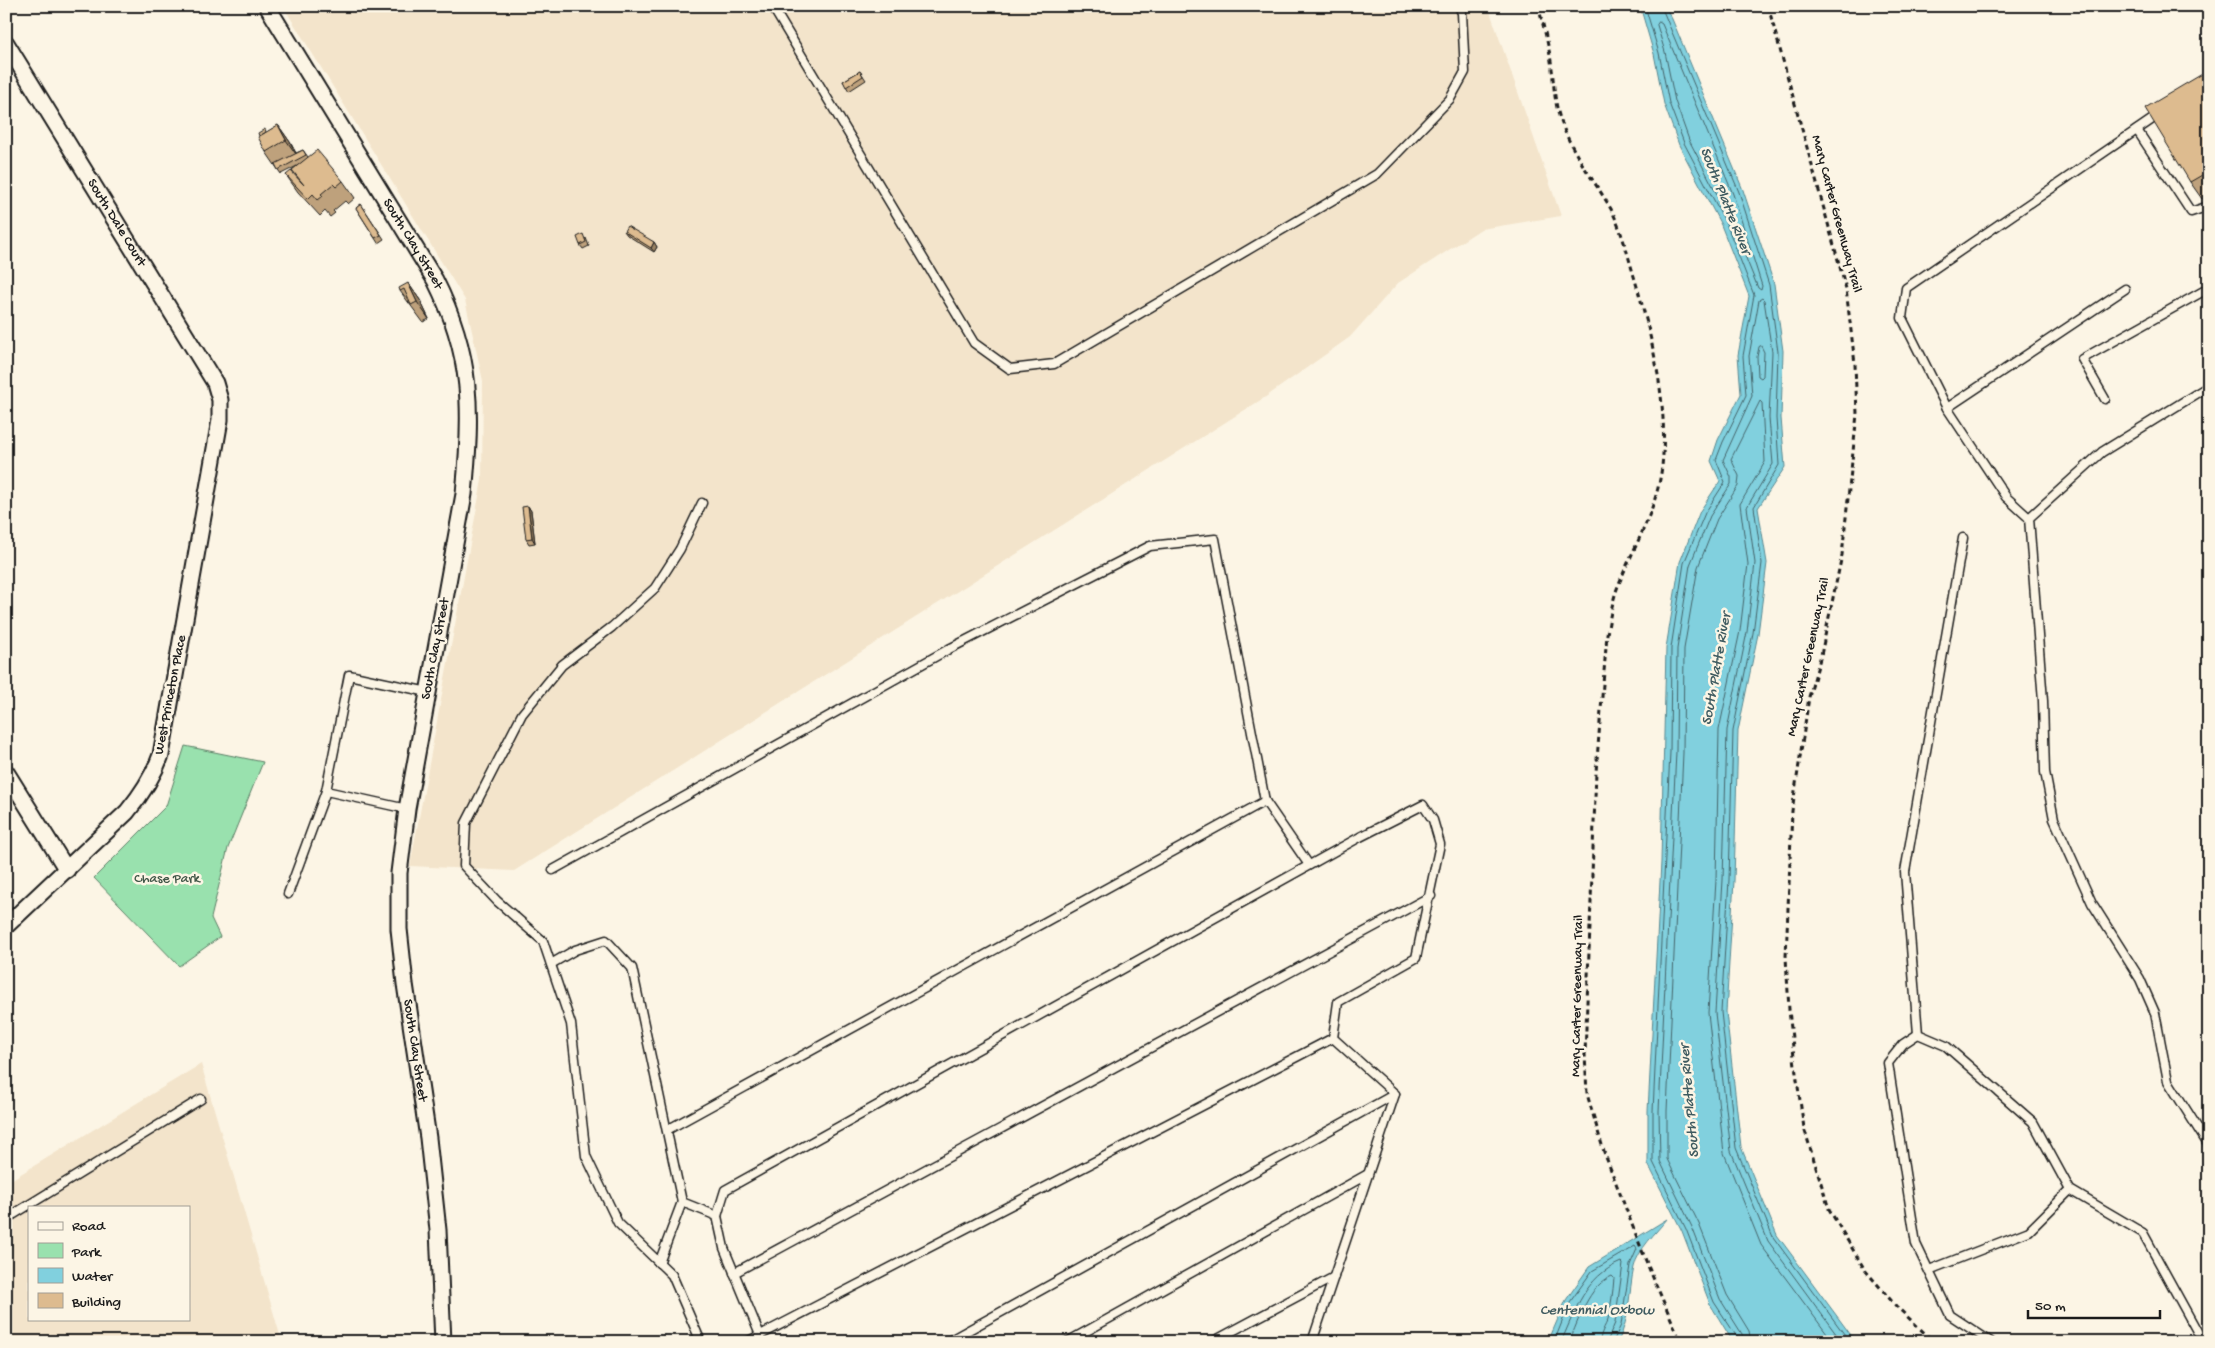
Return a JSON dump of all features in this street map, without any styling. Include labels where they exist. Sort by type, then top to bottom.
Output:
[{"type":"street","name":"South Clay Street","points":[[267,6],[435,280],[450,314],[466,370],[469,393],[468,458],[464,494],[407,809],[399,873],[399,929],[410,1029],[433,1180],[438,1230],[443,1342]]},
{"type":"street","name":"South Dale Court","points":[[6,43],[215,383],[220,406]]},
{"type":"street","name":"West Princeton Place","points":[[6,926],[67,870],[140,798],[154,774],[161,755],[218,430],[220,406]]},
{"type":"street","points":[[6,772],[67,870]]},
{"type":"lane","points":[[772,6],[974,343],[1010,369],[1054,364],[1376,174],[1450,99],[1465,72],[1462,12],[1459,6]]},
{"type":"lane","points":[[2170,108],[1906,288],[1902,318],[1947,408],[2006,497],[2029,518],[2043,701],[2045,772],[2054,819],[2092,903],[2140,979],[2155,1013],[2168,1080],[2209,1146]]},
{"type":"lane","points":[[2137,130],[2191,212],[2209,206]]},
{"type":"lane","points":[[1947,408],[2126,288]]},
{"type":"lane","points":[[2104,399],[2082,359],[2209,288]]},
{"type":"lane","points":[[2029,518],[2102,452],[2209,386]]},
{"type":"lane","points":[[701,1342],[672,1275],[618,1223],[586,1156],[571,1024],[543,941],[497,901],[464,866],[466,823],[522,714],[562,664],[612,627],[655,588],[680,549],[702,502]]},
{"type":"lane","points":[[1918,1034],[1905,872],[1964,538]]},
{"type":"lane","points":[[553,870],[949,649],[1150,546],[1214,539],[1265,800],[1309,865]]},
{"type":"lane","points":[[288,894],[326,791],[349,675],[428,692]]},
{"type":"lane","points":[[326,791],[407,809]]},
{"type":"lane","points":[[667,1130],[1265,800]]},
{"type":"lane","points":[[760,1335],[724,1248],[717,1216],[725,1190],[1309,865],[1423,805],[1433,820],[1440,844],[1416,958],[1338,1002],[1333,1038]]},
{"type":"lane","points":[[734,1273],[1430,896]]},
{"type":"lane","points":[[551,964],[575,950],[606,940],[632,968],[682,1202],[659,1263]]},
{"type":"lane","points":[[1918,1034],[1946,1046],[2033,1122],[2070,1190],[2143,1233],[2203,1342]]},
{"type":"lane","points":[[1918,1034],[1903,1044],[1888,1063],[1916,1244],[1950,1315],[1991,1342]]},
{"type":"lane","points":[[1333,1038],[1395,1094]]},
{"type":"lane","points":[[747,1342],[1333,1038]]},
{"type":"lane","points":[[1312,1342],[1395,1094]]},
{"type":"lane","points":[[947,1342],[1395,1094]]},
{"type":"lane","points":[[6,1219],[201,1099]]},
{"type":"lane","points":[[1067,1342],[1368,1174]]},
{"type":"lane","points":[[1929,1270],[2029,1231],[2070,1190]]},
{"type":"lane","points":[[682,1202],[717,1216]]},
{"type":"lane","points":[[1212,1342],[1334,1277]]},
{"type":"path","name":"Mary Carter Greenway Trail","points":[[1538,6],[1550,58],[1561,124],[1580,160],[1610,209],[1626,247],[1647,324],[1662,406],[1664,439],[1662,467],[1657,493],[1637,546],[1618,586],[1610,612],[1607,634],[1597,763],[1585,1054],[1587,1094],[1604,1152],[1648,1266],[1682,1342]]},
{"type":"path","name":"Mary Carter Greenway Trail","points":[[1768,6],[1846,290],[1855,364],[1857,414],[1842,555],[1821,655],[1809,697],[1792,811],[1786,957],[1795,1066],[1804,1128],[1828,1209],[1865,1270],[1896,1306],[1934,1342]]},
{"type":"shaded area","points":[[283,6],[1488,6],[1561,216],[1481,229],[1398,283],[1350,337],[1267,396],[514,871],[410,866],[482,480],[483,381],[465,300]]},
{"type":"shaded area","points":[[201,1064],[282,1342],[6,1342],[6,1183]]},
{"type":"green space","name":"Chase Park","points":[[185,746],[263,762],[228,848],[211,918],[220,937],[179,966],[94,878],[166,806]]},
{"type":"water","name":"South Platte River","points":[[1640,6],[1665,6],[1672,19],[1743,190],[1774,284],[1783,351],[1781,418],[1785,467],[1758,508],[1767,563],[1758,634],[1738,731],[1734,881],[1726,1012],[1741,1147],[1777,1235],[1856,1342],[1733,1342],[1710,1304],[1682,1231],[1648,1164],[1648,1111],[1661,862],[1666,648],[1680,562],[1700,511],[1720,481],[1711,461],[1718,440],[1741,394],[1738,355],[1749,296],[1721,225],[1679,145],[1664,104],[1654,54]]},
{"type":"water","name":"Centennial Oxbow","points":[[1667,1219],[1643,1248],[1636,1260],[1627,1314],[1618,1342],[1548,1342],[1566,1300],[1589,1267]]},
{"type":"building","points":[[2209,70],[2209,171],[2190,182],[2145,108]]},
{"type":"building","points":[[860,71],[863,76],[846,87],[843,81]]},
{"type":"building","points":[[278,125],[286,140],[266,152],[258,137]]},
{"type":"building","points":[[265,129],[266,132],[259,136],[258,133]]},
{"type":"building","points":[[303,150],[306,155],[278,170],[275,164]]},
{"type":"building","points":[[317,150],[343,181],[336,187],[333,184],[321,194],[323,196],[318,200],[313,194],[308,199],[286,175],[291,171],[304,185],[292,170]]},
{"type":"building","points":[[361,204],[381,235],[375,238],[356,208]]},
{"type":"building","points":[[627,226],[654,242],[651,248],[624,231]]},
{"type":"building","points":[[583,234],[586,242],[580,245],[577,237]]},
{"type":"building","points":[[408,283],[417,302],[411,305],[404,289],[400,291],[399,288]]},
{"type":"building","points":[[528,506],[532,538],[526,539],[522,507]]}]
